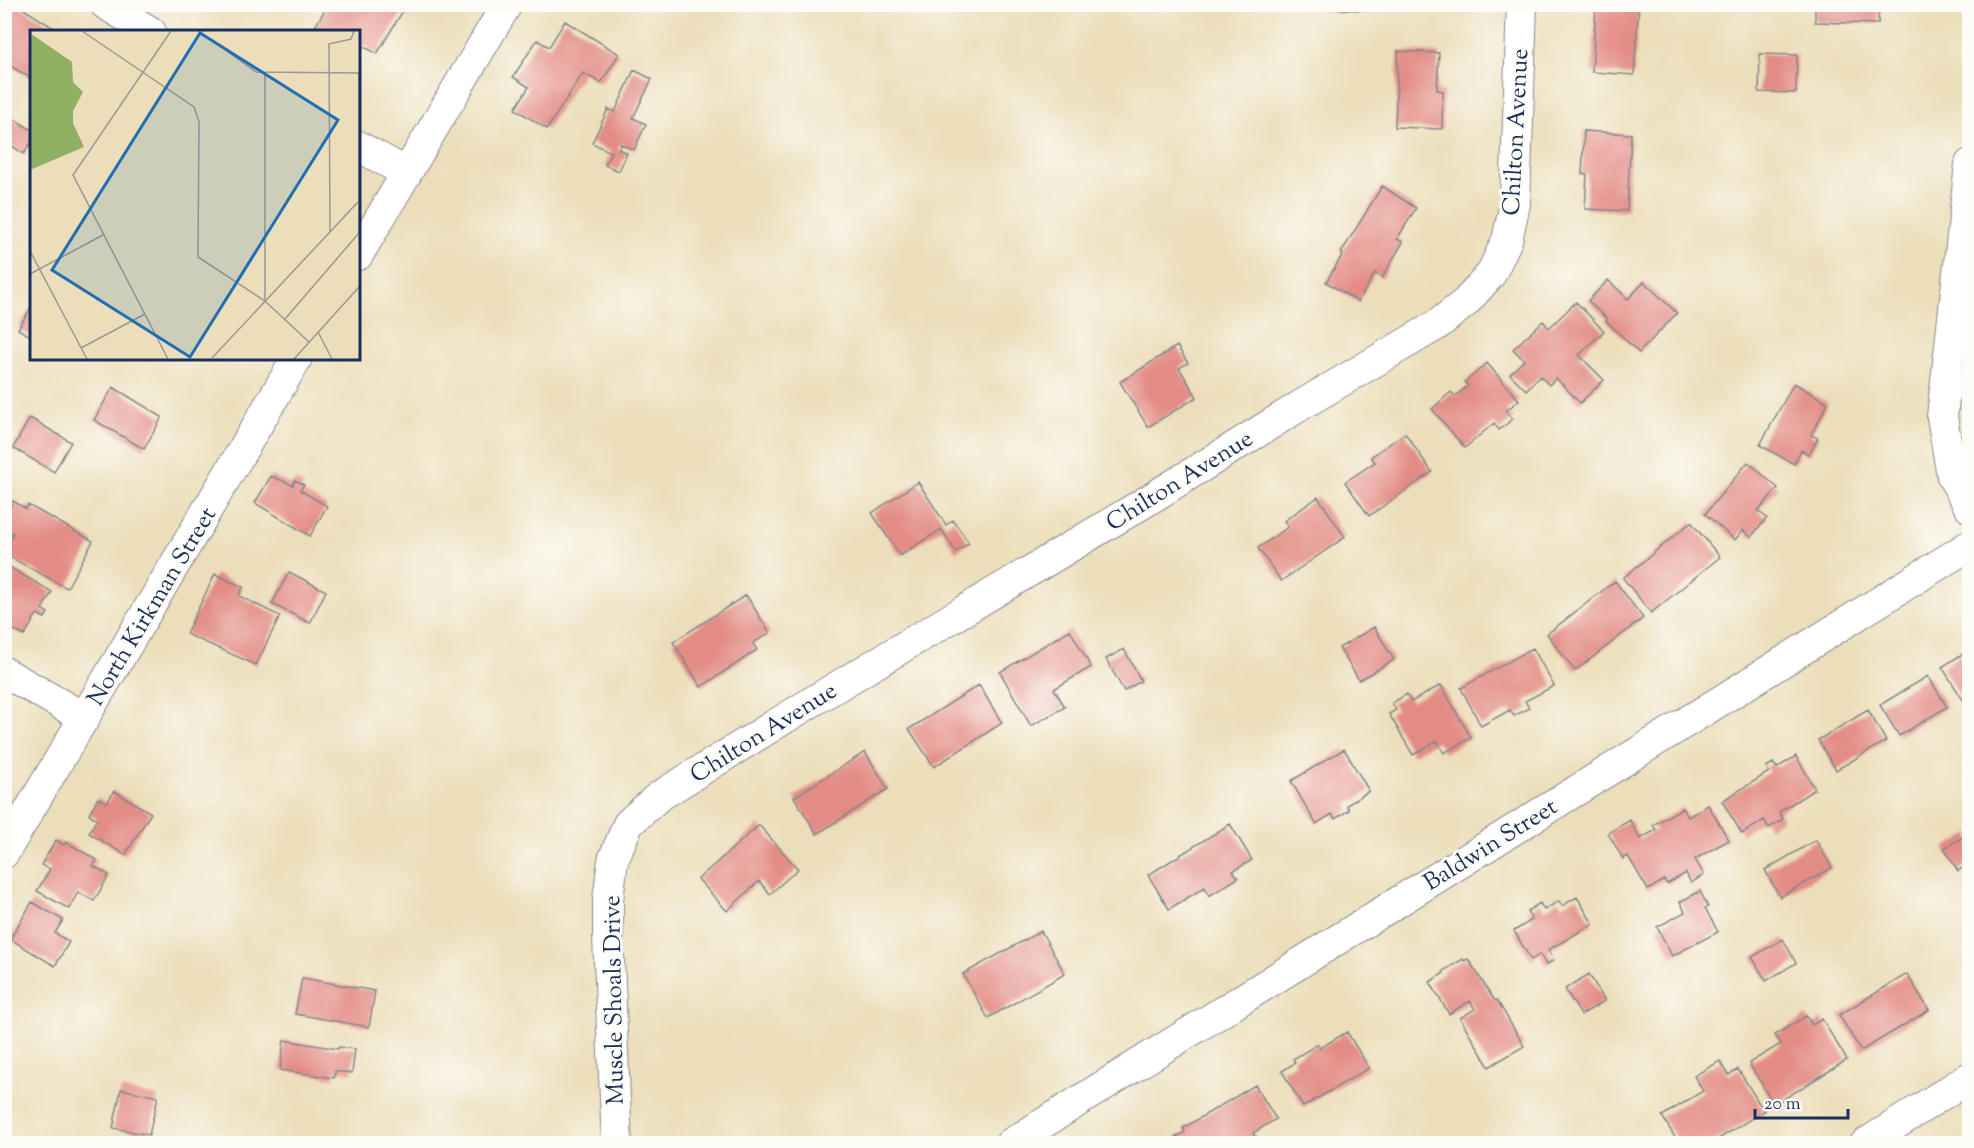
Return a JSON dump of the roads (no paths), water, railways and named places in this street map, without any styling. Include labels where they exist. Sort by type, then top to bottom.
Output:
[{"type":"street","points":[[105,4],[148,30]]},
{"type":"street","points":[[360,252],[507,4]]},
{"type":"street","name":"Chilton Avenue","points":[[628,824],[657,797],[1303,404],[1437,326],[1466,302],[1491,274],[1507,240],[1515,204],[1522,4]]},
{"type":"street","points":[[360,147],[407,173]]},
{"type":"street","points":[[1970,164],[1942,417],[1952,476],[1970,508]]},
{"type":"street","name":"North Kirkman Street","points":[[4,853],[296,360]]},
{"type":"street","name":"Baldwin Street","points":[[1010,1143],[1970,545]]},
{"type":"street","points":[[4,672],[85,718]]},
{"type":"street","name":"Muscle Shoals Drive","points":[[617,1143],[608,900],[613,860],[628,824]]},
{"type":"street","points":[[1865,1143],[1970,1077]]}]
